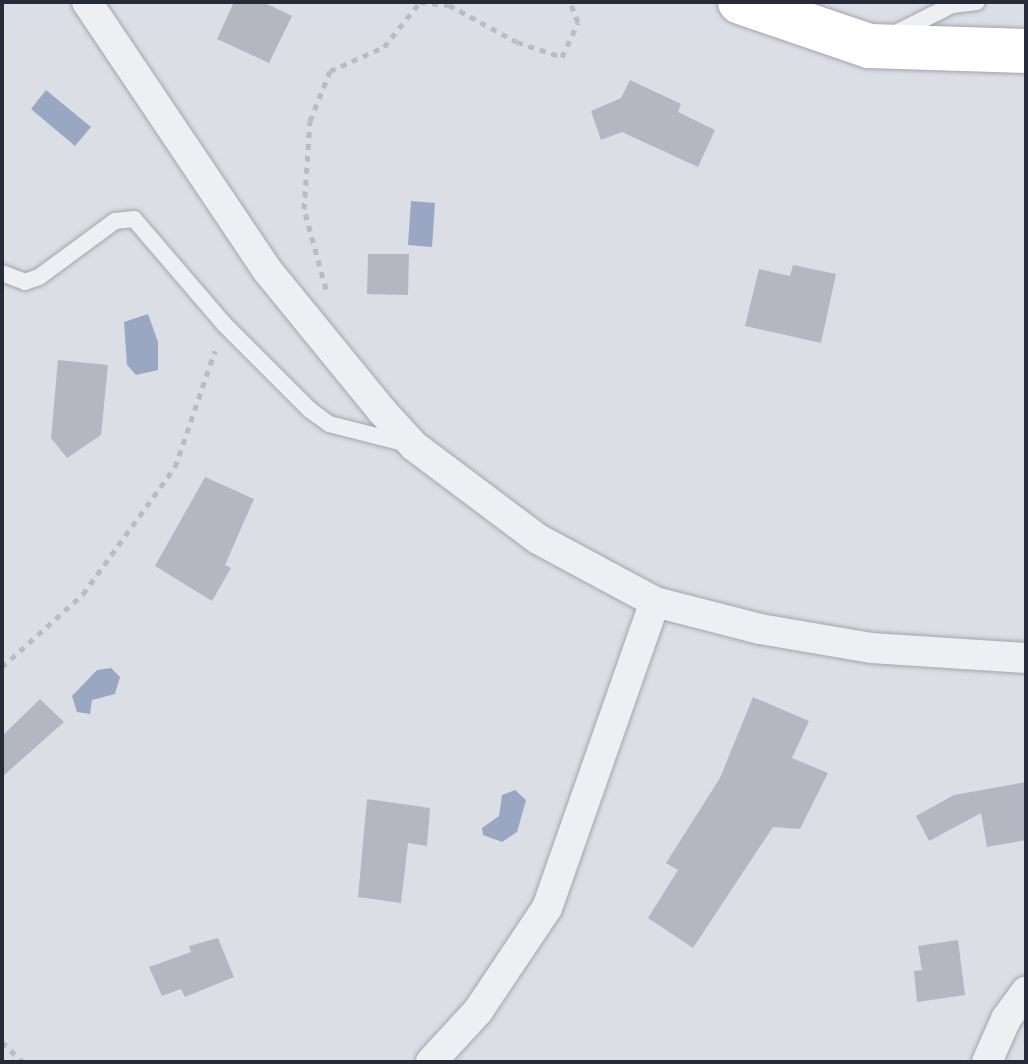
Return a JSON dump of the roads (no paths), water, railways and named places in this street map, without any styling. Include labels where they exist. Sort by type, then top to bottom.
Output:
[{"type":"street","points":[[87,2],[267,270],[318,335],[414,446],[538,539],[655,602],[760,629],[871,648],[1026,658]]},
{"type":"street","points":[[740,2],[869,46],[1026,51]]},
{"type":"street","points":[[431,1062],[478,1011],[547,908],[655,602]]},
{"type":"street","points":[[987,1062],[1006,1019],[1026,991]]},
{"type":"lane","points":[[869,46],[952,5],[977,2]]},
{"type":"lane","points":[[2,273],[25,282],[39,277],[115,221],[134,219],[223,323],[329,424],[414,446]]},
{"type":"water","points":[[46,90],[91,127],[75,146],[31,109]]},
{"type":"water","points":[[411,201],[435,203],[432,247],[408,245]]},
{"type":"water","points":[[148,314],[158,342],[158,370],[136,375],[127,365],[124,322]]},
{"type":"water","points":[[111,668],[120,677],[115,694],[92,700],[90,714],[77,712],[72,696],[97,670]]},
{"type":"water","points":[[515,790],[526,800],[517,832],[502,842],[483,835],[482,828],[499,816],[502,795]]}]
